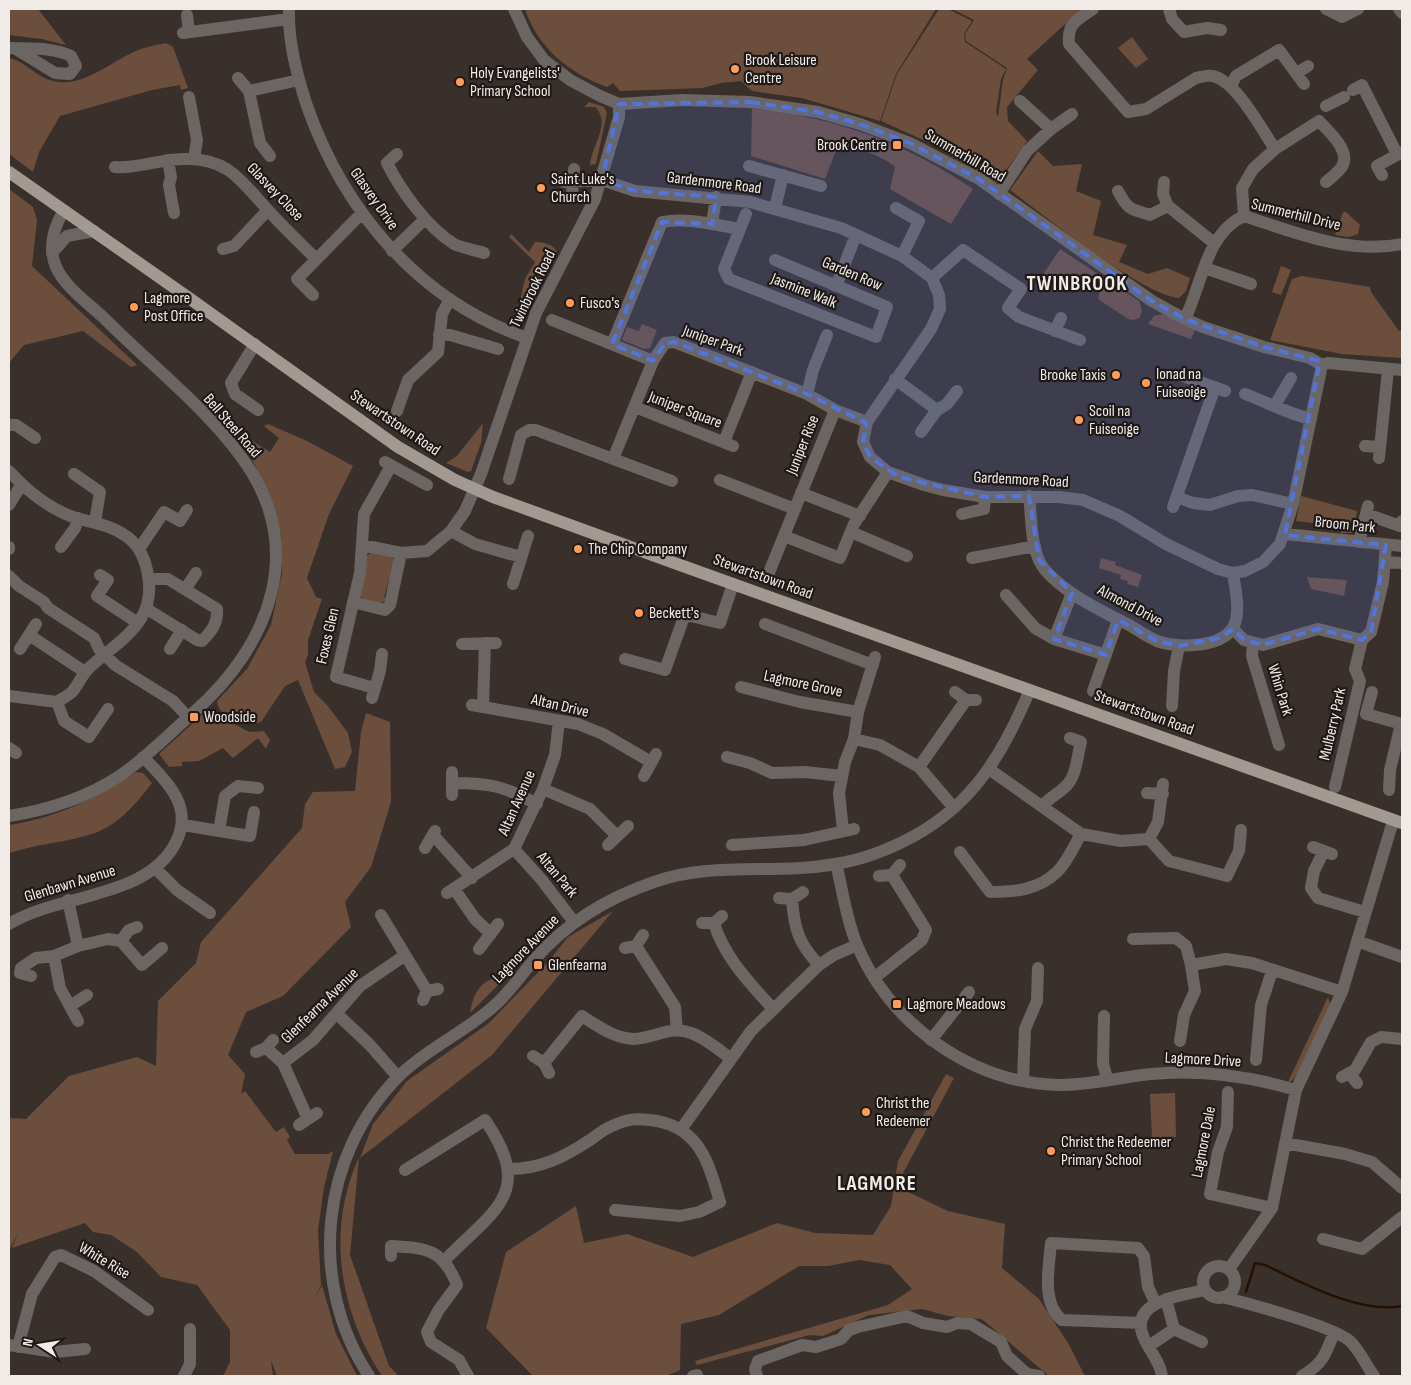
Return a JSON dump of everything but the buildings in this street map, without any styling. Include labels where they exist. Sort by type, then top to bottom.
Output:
[{"type":"main road","name":"Stewartstown Road","points":[[9,172],[63,212],[255,344],[398,447],[451,478],[476,489],[1029,692],[1083,708],[1397,822]]},
{"type":"street","points":[[514,9],[527,37],[544,60],[570,80],[619,104]]},
{"type":"street","points":[[1093,9],[1074,23],[1068,31],[1070,44],[1128,112],[1146,109],[1196,78],[1213,76],[1231,86],[1275,149]]},
{"type":"street","points":[[1169,9],[1172,19],[1184,32],[1207,28],[1221,30]]},
{"type":"street","points":[[1326,9],[1342,17],[1358,9]]},
{"type":"street","points":[[1399,9],[1402,13]]},
{"type":"street","points":[[187,15],[186,33],[289,14]]},
{"type":"street","name":"Glasvey Drive","points":[[289,14],[299,80],[320,142],[361,214],[392,251],[450,299],[493,324],[527,338]]},
{"type":"street","points":[[1231,86],[1236,76],[1279,50],[1300,79],[1308,66]]},
{"type":"street","points":[[238,78],[249,92],[260,143],[270,156]]},
{"type":"street","points":[[249,92],[299,80]]},
{"type":"street","points":[[1326,106],[1362,85],[1400,153],[1377,166],[1382,175]]},
{"type":"street","points":[[189,97],[197,140],[194,159]]},
{"type":"street","name":"Summerhill Road","points":[[619,104],[629,102],[730,101],[818,112],[860,124],[910,143],[979,179],[1152,301],[1202,327],[1264,347],[1310,358],[1322,365],[1328,363],[1402,370]]},
{"type":"street","points":[[1020,101],[1051,129]]},
{"type":"street","name":"Twinbrook Road","points":[[476,489],[536,313],[573,246],[602,180],[619,117],[619,104]]},
{"type":"street","points":[[999,194],[1027,151],[1051,129],[1072,114]]},
{"type":"street","points":[[1244,216],[1242,188],[1253,169],[1275,149],[1319,121],[1342,147],[1344,161],[1342,168],[1326,182]]},
{"type":"street","points":[[397,154],[387,163],[397,184],[426,219],[454,244],[484,253]]},
{"type":"street","name":"Glasvey Close","points":[[115,167],[127,168],[168,160],[194,159],[222,165],[239,176],[268,210],[315,258]]},
{"type":"street","points":[[168,160],[171,177],[169,185],[174,213]]},
{"type":"street","points":[[750,166],[821,186]]},
{"type":"street","points":[[774,208],[783,176]]},
{"type":"street","points":[[571,181],[602,180]]},
{"type":"street","name":"Gardenmore Road","points":[[602,180],[635,191],[716,197],[774,208],[856,235],[902,256],[932,278]]},
{"type":"street","points":[[1164,182],[1163,194],[1168,206],[1214,243]]},
{"type":"street","points":[[1118,191],[1126,206],[1142,212],[1150,214],[1168,206]]},
{"type":"street","points":[[712,224],[716,197]]},
{"type":"street","points":[[896,208],[919,221],[902,256]]},
{"type":"street","points":[[223,249],[234,246],[268,210]]},
{"type":"street","points":[[52,253],[52,235],[63,212]]},
{"type":"street","points":[[313,295],[297,279],[315,258],[361,214]]},
{"type":"street","points":[[612,344],[662,222],[669,220],[740,229],[746,214]]},
{"type":"street","name":"Summerhill Drive","points":[[1185,318],[1206,268],[1214,243],[1230,222],[1244,216],[1329,242],[1360,246],[1402,244]]},
{"type":"street","points":[[392,251],[426,219]]},
{"type":"street","name":"Jasmine Walk","points":[[740,229],[724,269],[730,279],[876,337]]},
{"type":"street","points":[[52,253],[67,236],[94,232]]},
{"type":"street","points":[[836,286],[856,235]]},
{"type":"street","points":[[867,422],[931,329],[940,310],[939,295],[932,278],[963,250],[1020,289],[1008,308],[1019,316],[1080,340]]},
{"type":"street","name":"Bell Steel Road","points":[[9,816],[52,807],[72,800],[120,775],[188,717],[221,686],[251,647],[270,600],[274,571],[274,538],[269,514],[252,473],[230,442],[62,276],[56,268],[52,253]]},
{"type":"street","name":"Garden Row","points":[[775,260],[887,307],[876,337]]},
{"type":"street","points":[[1206,268],[1251,284]]},
{"type":"street","points":[[397,411],[408,380],[438,352],[442,314],[450,299]]},
{"type":"street","points":[[1055,331],[1061,318]]},
{"type":"street","points":[[552,320],[653,361]]},
{"type":"street","points":[[439,335],[450,335],[498,349]]},
{"type":"street","points":[[807,394],[813,370],[827,335]]},
{"type":"street","name":"Juniper Park","points":[[613,459],[653,361],[665,344],[674,342],[807,394],[835,410],[867,422]]},
{"type":"street","points":[[255,344],[231,383],[235,394],[258,410]]},
{"type":"street","points":[[1322,365],[1285,534],[1280,544],[1263,562],[1245,571],[1233,573],[1237,612],[1232,629],[1244,640],[1264,645],[1318,629],[1362,640]]},
{"type":"street","points":[[1365,446],[1380,453],[1388,369]]},
{"type":"street","name":"Juniper Square","points":[[635,408],[728,444],[752,372]]},
{"type":"street","points":[[1184,376],[1220,389],[1175,502],[1210,505],[1252,495],[1293,504]]},
{"type":"street","points":[[1275,405],[1291,378]]},
{"type":"street","points":[[895,379],[938,410]]},
{"type":"street","points":[[921,432],[938,410],[947,404],[957,391]]},
{"type":"street","points":[[1245,394],[1275,405],[1287,413],[1311,419]]},
{"type":"street","name":"Juniper Rise","points":[[768,575],[789,538],[795,510],[807,495],[835,410]]},
{"type":"street","name":"Gardenmore Road","points":[[867,422],[864,442],[870,456],[888,472],[924,485],[986,497],[1067,497],[1106,509],[1166,544],[1218,570],[1233,573]]},
{"type":"street","points":[[9,425],[21,428],[36,438]]},
{"type":"street","points":[[509,479],[508,465],[521,435],[529,430],[536,430],[672,481]]},
{"type":"street","name":"Foxes Glen","points":[[382,654],[373,693],[335,680],[360,572],[364,514],[388,464],[428,485]]},
{"type":"street","points":[[9,471],[22,485],[57,510],[95,522],[127,536],[139,549],[149,579],[151,594],[147,609],[138,623],[106,655],[84,672],[72,692],[56,702],[9,696]]},
{"type":"street","points":[[789,538],[840,558],[851,532],[888,472]]},
{"type":"street","points":[[74,474],[100,492],[95,522]]},
{"type":"street","points":[[720,480],[795,510]]},
{"type":"street","points":[[9,505],[22,485]]},
{"type":"street","points":[[362,545],[401,553],[427,551],[451,531],[465,511],[476,489]]},
{"type":"street","name":"Juniper Rise","points":[[807,495],[860,516]]},
{"type":"street","name":"Almond Drive","points":[[1029,496],[1035,546],[1045,570],[1072,593],[1157,641],[1179,646],[1194,645],[1220,638],[1232,629]]},
{"type":"street","points":[[962,514],[984,509],[986,497]]},
{"type":"street","points":[[139,549],[164,512],[180,520],[187,510]]},
{"type":"street","points":[[1359,542],[1367,510],[1400,526],[1402,521]]},
{"type":"street","points":[[61,547],[75,528],[78,518]]},
{"type":"street","points":[[451,531],[475,544],[521,557]]},
{"type":"street","points":[[851,532],[907,556]]},
{"type":"street","name":"Broom Park","points":[[1285,534],[1402,546]]},
{"type":"street","points":[[513,584],[528,536]]},
{"type":"street","name":"Mulberry Park","points":[[1335,787],[1360,681],[1355,669],[1362,640],[1371,632],[1383,582],[1386,545]]},
{"type":"street","points":[[972,558],[1035,546]]},
{"type":"street","name":"Foxes Glen","points":[[353,602],[385,610],[390,605],[401,553]]},
{"type":"street","points":[[1385,562],[1402,563]]},
{"type":"street","points":[[186,588],[196,573]]},
{"type":"street","points":[[100,575],[108,580],[97,596],[138,623]]},
{"type":"street","points":[[9,576],[19,586],[44,602],[48,608],[94,638],[99,649],[115,665],[173,701],[188,717]]},
{"type":"street","points":[[147,609],[197,640],[202,640],[209,634],[218,620],[217,609],[186,588],[168,579],[149,579]]},
{"type":"street","points":[[625,660],[665,670],[684,616],[720,623],[733,584]]},
{"type":"street","name":"Almond Drive","points":[[1054,639],[1072,593]]},
{"type":"street","points":[[1006,594],[1035,628],[1054,639],[1103,654]]},
{"type":"street","points":[[1093,691],[1103,654],[1118,620]]},
{"type":"street","name":"Lagmore Grove","points":[[732,845],[804,840],[849,829],[839,793],[842,776],[854,739],[858,712],[874,661],[766,624]]},
{"type":"street","points":[[20,649],[33,630],[84,672]]},
{"type":"street","points":[[170,650],[182,630]]},
{"type":"street","name":"Altan Drive","points":[[462,644],[491,643],[478,706],[578,724],[603,734],[653,758],[644,776]]},
{"type":"street","name":"Whin Park","points":[[1253,643],[1252,656],[1279,745]]},
{"type":"street","points":[[1172,706],[1174,671],[1179,646]]},
{"type":"street","name":"Lagmore Grove","points":[[741,687],[800,702],[858,712]]},
{"type":"street","points":[[919,767],[971,700],[955,692]]},
{"type":"street","name":"Lagmore Avenue","points":[[369,1376],[346,1332],[333,1290],[330,1266],[330,1228],[339,1178],[348,1150],[364,1121],[398,1077],[429,1052],[495,1005],[543,949],[574,922],[625,893],[683,873],[836,864],[876,853],[913,837],[954,808],[989,770],[1007,741],[1029,692]]},
{"type":"street","points":[[1372,692],[1366,714],[1401,724],[1390,770],[1389,790]]},
{"type":"street","points":[[56,702],[64,721],[89,737],[108,709]]},
{"type":"street","name":"Altan Avenue","points":[[480,950],[494,929],[475,919],[451,892],[514,849],[537,804],[555,755],[559,721]]},
{"type":"street","points":[[1042,806],[1052,795],[1067,785],[1074,774],[1081,742],[1070,738]]},
{"type":"street","points":[[854,739],[880,745],[919,767],[954,808]]},
{"type":"street","points":[[143,757],[175,792],[180,804],[183,826],[250,836],[254,812]]},
{"type":"street","points":[[728,757],[750,763],[772,773],[805,772],[842,776]]},
{"type":"street","points":[[989,770],[1080,834],[1121,841],[1149,839]]},
{"type":"street","points":[[452,783],[494,785],[507,788],[537,804]]},
{"type":"street","points":[[218,830],[225,796],[238,786],[258,788]]},
{"type":"street","points":[[543,789],[590,810],[612,840],[628,826]]},
{"type":"street","points":[[1147,793],[1163,789],[1158,822],[1149,839]]},
{"type":"street","points":[[1229,1269],[1272,1208],[1278,1191],[1296,1090],[1342,992],[1364,912],[1397,822]]},
{"type":"street","name":"Glenbawn Avenue","points":[[9,924],[36,910],[122,886],[155,868],[172,850],[183,826]]},
{"type":"street","points":[[1149,839],[1169,861],[1227,876],[1239,851],[1241,830]]},
{"type":"street","points":[[424,848],[434,834],[472,878]]},
{"type":"street","points":[[967,855],[990,892],[1015,892],[1030,889],[1062,875],[1080,834]]},
{"type":"street","name":"Altan Park","points":[[514,849],[541,879],[574,922]]},
{"type":"street","points":[[1323,850],[1314,871],[1311,888],[1318,898],[1364,912]]},
{"type":"street","name":"Lagmore Drive","points":[[836,864],[857,945],[874,978],[896,1008],[931,1040],[970,1064],[1023,1080],[1062,1085],[1107,1079],[1189,1073],[1243,1078],[1296,1090]]},
{"type":"street","points":[[155,868],[201,911]]},
{"type":"street","points":[[874,978],[922,940],[926,930],[890,872]]},
{"type":"street","points":[[791,896],[795,930],[808,954],[820,965]]},
{"type":"street","points":[[68,900],[78,946]]},
{"type":"street","points":[[379,914],[430,994]]},
{"type":"street","points":[[713,921],[718,936],[737,968],[773,1009]]},
{"type":"street","points":[[121,941],[129,930],[137,927]]},
{"type":"street","points":[[1132,939],[1176,938],[1186,946],[1195,991],[1184,1015],[1180,1041]]},
{"type":"street","points":[[32,976],[20,973],[21,968],[36,958],[54,956],[78,946],[108,939],[121,941],[142,965],[162,948]]},
{"type":"street","points":[[1357,941],[1402,957]]},
{"type":"street","points":[[635,943],[675,1007],[677,1030]]},
{"type":"street","points":[[682,1128],[750,1031],[820,965],[834,955],[857,945]]},
{"type":"street","points":[[54,956],[60,988],[78,1021]]},
{"type":"street","name":"Glenfearna Avenue","points":[[283,1063],[313,1040],[360,986],[404,956]]},
{"type":"street","points":[[1191,965],[1226,959],[1252,963],[1342,992]]},
{"type":"street","points":[[1023,1080],[1026,1029],[1037,1001],[1038,968]]},
{"type":"street","points":[[1256,1060],[1261,1005],[1272,971]]},
{"type":"street","points":[[931,1040],[970,992]]},
{"type":"street","points":[[70,1006],[87,995]]},
{"type":"street","points":[[337,1014],[369,1044],[398,1077]]},
{"type":"street","points":[[542,1064],[582,1016],[603,1030],[628,1039],[641,1039],[661,1032],[677,1030],[690,1032],[730,1058]]},
{"type":"street","points":[[1104,1016],[1103,1063],[1107,1079]]},
{"type":"street","points":[[1350,1078],[1371,1042],[1381,1037],[1402,1039]]},
{"type":"street","points":[[265,1047],[283,1063],[308,1119]]},
{"type":"street","name":"Lagmore Dale","points":[[1230,1099],[1226,1127],[1218,1152],[1210,1194],[1272,1208]]},
{"type":"street","points":[[509,1169],[529,1169],[558,1160],[611,1126],[638,1117],[666,1122],[682,1128],[702,1151],[711,1170],[720,1202],[698,1212],[680,1216],[615,1210]]},
{"type":"street","points":[[405,1170],[485,1120],[501,1147],[509,1169],[508,1187],[502,1202],[445,1260]]},
{"type":"street","points":[[1285,1144],[1345,1154],[1372,1162],[1402,1188]]},
{"type":"street","points":[[1329,1237],[1362,1249],[1402,1217]]},
{"type":"street","points":[[1141,1323],[1062,1320],[1057,1316],[1049,1295],[1048,1276],[1051,1243],[1138,1248],[1144,1256],[1148,1287],[1161,1301],[1174,1330],[1202,1342]]},
{"type":"street","points":[[391,1256],[391,1246],[413,1247],[432,1252],[445,1260],[457,1285],[438,1311],[427,1332],[431,1342],[459,1360],[468,1376]]},
{"type":"street","name":"White Rise","points":[[78,1346],[55,1352],[13,1346],[32,1294],[55,1257],[60,1255],[94,1270],[145,1304]]},
{"type":"street","points":[[1222,1297],[1233,1289],[1234,1276],[1229,1269],[1218,1266],[1208,1270],[1203,1279],[1205,1290],[1212,1296],[1249,1303],[1334,1332],[1348,1340],[1355,1347],[1374,1376]]},
{"type":"street","points":[[1233,1289],[1249,1303]]},
{"type":"street","points":[[1162,1376],[1161,1367],[1142,1334],[1141,1323],[1147,1310],[1161,1301],[1205,1290]]},
{"type":"street","points":[[757,1376],[758,1361],[802,1345],[816,1347],[841,1339],[849,1330],[858,1327],[907,1316],[923,1323],[947,1327],[957,1323],[971,1324],[1001,1342],[1007,1356],[1027,1374],[1039,1376]]},
{"type":"street","points":[[1149,1346],[1174,1330]]},
{"type":"street","points":[[1302,1376],[1316,1368],[1324,1358],[1334,1332]]},
{"type":"street","points":[[184,1376],[190,1364],[186,1337]]},
{"type":"highlighted area","points":[[750,102],[818,112],[860,124],[910,143],[979,179],[1152,301],[1185,319],[1264,347],[1320,361],[1285,535],[1386,545],[1371,632],[1362,640],[1318,629],[1263,645],[1244,640],[1233,629],[1220,638],[1179,646],[1157,641],[1118,620],[1106,655],[1054,639],[1072,593],[1039,560],[1029,496],[985,497],[899,477],[870,457],[863,442],[866,423],[807,394],[674,342],[665,343],[653,361],[612,344],[662,222],[712,224],[716,197],[635,191],[602,180],[619,104]]},
{"type":"shaded area","points":[[12,9],[38,9],[66,45],[42,39],[9,35],[9,11]]},
{"type":"shaded area","name":"Brook Leisure Centre","points":[[525,9],[936,9],[896,74],[880,121],[802,98],[752,91],[741,81],[721,83],[702,88],[620,91],[613,83],[607,87],[580,74],[557,57],[538,36]]},
{"type":"shaded area","points":[[939,9],[948,9],[972,21],[964,34],[965,42],[1006,69],[1001,79],[996,112],[998,117],[1003,80],[1007,68],[966,41],[965,34],[974,20],[952,9],[1085,9],[1062,26],[1027,59],[1038,70],[1007,107],[1008,121],[1027,141],[996,184],[930,143],[881,121],[897,74]]},
{"type":"shaded area","points":[[1132,37],[1148,59],[1136,68],[1118,48]]},
{"type":"shaded area","points":[[166,43],[173,47],[188,88],[181,90],[180,85],[152,90],[60,116],[39,152],[33,172],[9,154],[9,58],[20,62],[47,79],[64,82],[75,81],[96,73],[139,50]]},
{"type":"shaded area","points":[[589,102],[604,107],[607,113],[596,164],[590,165],[602,120],[600,113],[595,107],[584,107]]},
{"type":"shaded area","points":[[752,109],[810,118],[868,134],[922,158],[973,189],[951,224],[890,189],[895,167],[868,152],[851,148],[837,148],[825,179],[751,156]]},
{"type":"shaded area","points":[[1038,151],[1053,166],[1082,164],[1076,191],[1101,201],[1093,235],[1127,245],[1119,262],[1148,274],[1167,268],[1190,278],[1186,291],[1179,298],[1162,293],[1141,283],[1069,235],[1010,190]]},
{"type":"shaded area","points":[[9,189],[33,207],[37,220],[32,266],[137,365],[131,367],[83,331],[24,345],[9,363]]},
{"type":"shaded area","points":[[1343,212],[1346,212],[1360,225],[1358,234],[1349,237],[1335,235]]},
{"type":"shaded area","points":[[511,234],[529,252],[535,242],[538,242],[551,246],[557,253],[524,319],[514,325],[525,279],[535,262],[509,237]]},
{"type":"shaded area","points":[[1060,249],[1139,301],[1142,310],[1140,317],[1134,320],[1128,319],[1098,299],[1100,291],[1052,275],[1043,288],[1036,285]]},
{"type":"shaded area","points":[[1281,266],[1291,270],[1281,295],[1272,292]]},
{"type":"shaded area","points":[[1302,276],[1370,287],[1371,292],[1399,331],[1402,330],[1402,358],[1342,354],[1270,340],[1292,279]]},
{"type":"shaded area","points":[[1163,314],[1196,327],[1191,339],[1148,324],[1154,316]]},
{"type":"shaded area","points":[[642,324],[657,330],[650,348],[644,349],[622,340],[627,327],[639,331]]},
{"type":"shaded area","points":[[211,405],[254,442],[270,452],[279,438],[264,426],[268,424],[307,441],[353,466],[329,514],[307,578],[316,597],[322,599],[308,640],[308,655],[305,662],[314,692],[327,705],[348,733],[352,752],[345,767],[335,769],[298,680],[285,686],[261,722],[241,722],[227,716],[219,707],[217,701],[247,669],[271,625],[282,573],[281,534],[271,499],[248,451],[209,409]]},
{"type":"shaded area","points":[[483,423],[481,443],[471,471],[468,472],[446,463],[457,456]]},
{"type":"shaded area","points":[[1301,496],[1357,511],[1353,533],[1341,533],[1341,526],[1296,521]]},
{"type":"shaded area","points":[[372,551],[389,555],[395,560],[384,597],[387,599],[379,605],[363,599],[360,595],[366,557]]},
{"type":"shaded area","points":[[1101,558],[1116,562],[1115,565],[1142,575],[1138,587],[1127,584],[1128,581],[1120,579],[1121,575],[1099,568]]},
{"type":"shaded area","points":[[1307,577],[1347,580],[1344,596],[1311,589]]},
{"type":"shaded area","points":[[206,711],[211,711],[249,732],[264,731],[270,740],[266,749],[258,738],[233,758],[223,748],[199,761],[182,762],[182,766],[169,767],[159,754]]},
{"type":"shaded area","points":[[366,713],[390,722],[391,802],[371,867],[345,902],[351,927],[283,996],[246,1012],[228,1055],[245,1074],[241,1094],[245,1091],[276,1132],[284,1127],[290,1137],[287,1140],[295,1154],[328,1154],[333,1151],[324,1187],[318,1230],[321,1285],[313,1302],[322,1285],[336,1334],[357,1376],[277,1376],[271,1360],[273,1376],[223,1376],[230,1362],[230,1330],[197,1285],[161,1277],[137,1252],[111,1235],[93,1232],[85,1223],[12,1248],[18,1233],[9,1251],[9,1118],[26,1119],[69,1076],[137,1057],[156,1066],[158,1001],[196,963],[201,942],[302,828],[305,804],[313,792],[355,791],[361,732]]},
{"type":"shaded area","points":[[136,772],[143,773],[152,783],[134,805],[112,824],[85,836],[9,853],[9,825],[27,822],[76,806]]},
{"type":"shaded area","points":[[613,911],[492,1055],[360,1158],[373,1124],[407,1081],[489,1023],[548,962],[568,937]]},
{"type":"shaded area","points":[[507,973],[506,977],[470,1013],[475,996],[481,986]]},
{"type":"shaded area","points":[[1328,997],[1330,1004],[1299,1072],[1292,1081],[1288,1082]]},
{"type":"shaded area","points":[[946,1074],[954,1078],[902,1175],[904,1190],[948,1211],[1005,1224],[1002,1268],[1039,1299],[1068,1343],[1085,1376],[1049,1376],[982,1319],[948,1316],[922,1309],[869,1315],[823,1336],[810,1335],[697,1365],[695,1361],[888,1305],[912,1289],[890,1265],[859,1260],[828,1266],[799,1266],[719,1315],[681,1324],[680,1370],[666,1376],[533,1376],[486,1328],[506,1252],[576,1206],[584,1243],[627,1234],[693,1257],[777,1223],[815,1233],[873,1235],[891,1206],[898,1161]]},
{"type":"shaded area","points":[[1175,1093],[1176,1137],[1152,1138],[1150,1094]]},
{"type":"shaded area","points":[[359,1157],[350,1255],[389,1366],[399,1376],[382,1376],[367,1351],[347,1297],[340,1241],[343,1212],[349,1184]]},
{"type":"waterway","points":[[1246,1292],[1255,1263],[1265,1265],[1314,1288],[1350,1301],[1368,1306],[1402,1306]]},
{"type":"place","name":"Brook Leisure Centre","points":[[735,69]]},
{"type":"place","name":"Holy Evangelists' Primary School","points":[[460,82]]},
{"type":"place","name":"Brook Centre","points":[[897,145]]},
{"type":"place","name":"Saint Luke's Church","points":[[541,188]]},
{"type":"place","name":"Fusco's","points":[[570,303]]},
{"type":"place","name":"Lagmore Post Office","points":[[134,307]]},
{"type":"place","name":"Brooke Taxis","points":[[1116,375]]},
{"type":"place","name":"Ionad na Fuiseoige","points":[[1146,383]]},
{"type":"place","name":"Scoil na Fuiseoige","points":[[1079,420]]},
{"type":"place","name":"The Chip Company","points":[[578,549]]},
{"type":"place","name":"Beckett's","points":[[639,613]]},
{"type":"place","name":"Woodside","points":[[194,717]]},
{"type":"place","name":"Glenfearna","points":[[538,965]]},
{"type":"place","name":"Lagmore Meadows","points":[[897,1004]]},
{"type":"place","name":"Christ the Redeemer","points":[[866,1112]]},
{"type":"place","name":"Christ the Redeemer Primary School","points":[[1051,1151]]},
{"type":"district","name":"TWINBROOK","points":[[1077,283]]},
{"type":"district","name":"LAGMORE","points":[[877,1183]]}]
